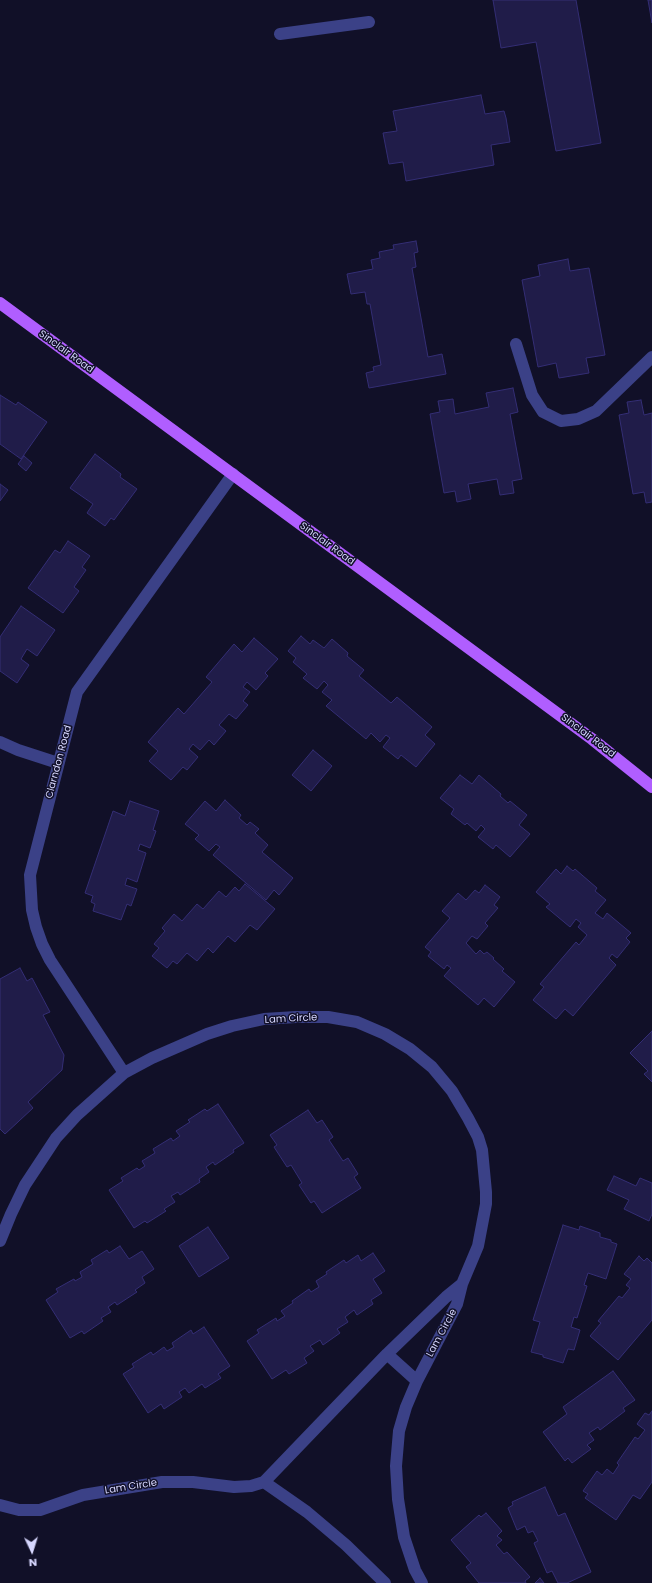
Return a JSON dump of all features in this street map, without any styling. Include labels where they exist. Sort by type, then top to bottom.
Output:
[{"type":"main road","name":"Sinclair Road","points":[[0,303],[573,725],[652,787]]},
{"type":"street","points":[[280,34],[369,22]]},
{"type":"street","points":[[516,344],[532,395],[543,412],[561,421],[578,420],[596,411],[652,357]]},
{"type":"street","name":"Clarndon Road","points":[[124,1073],[50,960],[36,927],[32,910],[30,874],[77,692],[233,474]]},
{"type":"street","points":[[0,742],[18,750],[58,763]]},
{"type":"street","name":"Lam Circle","points":[[0,1241],[25,1185],[56,1138],[77,1115],[124,1073],[152,1058],[207,1034],[232,1026],[264,1019],[280,1018],[328,1017],[357,1022],[385,1034],[410,1049],[432,1067],[452,1091],[478,1137],[482,1150],[485,1173],[486,1204],[478,1246],[462,1284],[457,1304],[417,1381],[406,1407],[399,1431],[396,1466],[398,1499],[404,1537],[415,1570],[422,1583]]},
{"type":"street","name":"Lam Circle","points":[[0,1505],[18,1510],[40,1510],[83,1495],[162,1482],[193,1482],[251,1486],[264,1482],[387,1354],[446,1297],[462,1284]]},
{"type":"street","points":[[387,1354],[417,1381]]},
{"type":"street","points":[[264,1482],[307,1512],[346,1545],[385,1583]]},
{"type":"building","points":[[493,0],[576,0],[601,143],[556,151],[536,42],[501,48]]},
{"type":"building","points":[[648,0],[652,0],[652,23]]},
{"type":"building","points":[[481,95],[485,114],[504,111],[506,118],[510,142],[491,145],[494,165],[406,181],[403,162],[389,164],[383,133],[397,131],[393,111]]},
{"type":"building","points":[[416,241],[418,252],[414,253],[416,267],[412,268],[428,357],[442,354],[446,374],[369,388],[366,373],[374,371],[373,367],[381,365],[370,304],[367,304],[365,292],[351,294],[347,274],[373,269],[371,260],[380,258],[379,252],[394,249],[393,245]]},
{"type":"building","points":[[568,259],[570,271],[589,268],[605,355],[586,358],[589,373],[559,378],[556,363],[538,367],[522,280],[540,276],[538,265]]},
{"type":"building","points":[[513,388],[518,412],[510,414],[522,479],[512,481],[514,493],[500,495],[497,479],[468,484],[471,499],[457,502],[455,491],[444,493],[430,414],[440,412],[438,401],[453,399],[455,414],[489,407],[486,393]]},
{"type":"building","points":[[0,395],[16,405],[18,402],[47,422],[21,459],[0,444]]},
{"type":"building","points":[[641,400],[644,415],[652,413],[652,502],[646,503],[644,492],[633,494],[619,415],[629,413],[627,402]]},
{"type":"building","points":[[95,454],[121,474],[120,477],[137,489],[114,520],[111,518],[105,526],[87,513],[93,504],[70,488]]},
{"type":"building","points":[[24,456],[32,463],[26,471],[18,464]]},
{"type":"building","points":[[0,484],[8,490],[0,501]]},
{"type":"building","points":[[68,541],[90,556],[82,567],[86,570],[74,587],[79,591],[63,613],[28,588],[55,550],[60,553]]},
{"type":"building","points":[[21,606],[55,630],[37,656],[27,649],[21,659],[29,665],[17,683],[0,671],[0,637]]},
{"type":"building","points":[[301,636],[310,644],[313,640],[324,648],[332,639],[348,653],[347,656],[364,670],[359,676],[391,703],[397,697],[432,727],[425,735],[435,744],[416,767],[401,755],[398,759],[383,747],[390,738],[386,735],[380,742],[371,733],[366,739],[326,706],[332,700],[322,692],[328,685],[324,681],[317,689],[303,678],[307,674],[293,662],[296,658],[288,651]]},
{"type":"building","points":[[254,638],[278,659],[265,673],[268,676],[256,690],[247,682],[243,687],[250,692],[243,701],[248,705],[236,719],[229,714],[219,725],[226,731],[214,745],[209,740],[200,750],[193,744],[189,749],[198,757],[187,770],[183,767],[171,780],[149,761],[158,751],[148,742],[178,708],[184,714],[212,682],[206,677],[234,644],[242,652]]},
{"type":"building","points":[[313,750],[332,766],[311,791],[292,775]]},
{"type":"building","points":[[460,775],[472,784],[479,775],[501,794],[500,796],[508,803],[510,801],[527,815],[519,825],[530,834],[510,857],[496,845],[493,849],[478,837],[485,829],[481,825],[476,831],[467,823],[465,825],[451,814],[454,809],[440,798]]},
{"type":"building","points":[[225,800],[241,815],[239,818],[247,825],[250,822],[259,829],[255,833],[268,845],[262,852],[293,878],[279,895],[274,890],[266,900],[213,855],[220,847],[216,844],[209,851],[195,839],[199,835],[185,824],[205,801],[216,811]]},
{"type":"building","points":[[130,801],[159,811],[153,830],[156,831],[150,848],[140,844],[138,850],[146,853],[137,882],[127,878],[125,885],[137,889],[131,906],[127,904],[121,920],[93,911],[95,904],[91,902],[93,896],[85,893],[113,811],[125,816]]},
{"type":"building","points":[[567,866],[573,871],[575,869],[597,888],[595,891],[606,900],[595,913],[603,919],[607,913],[631,933],[626,938],[630,942],[617,958],[612,954],[609,958],[616,965],[573,1016],[565,1009],[556,1019],[533,1000],[544,987],[540,984],[576,942],[579,945],[587,935],[578,927],[581,923],[576,919],[570,927],[546,907],[550,904],[536,892],[556,869],[561,874]]},
{"type":"building","points":[[245,884],[275,909],[257,930],[250,925],[235,942],[228,936],[213,953],[208,948],[197,961],[187,953],[177,964],[173,961],[167,968],[152,956],[159,948],[154,944],[165,931],[162,928],[174,914],[182,921],[197,904],[203,909],[219,891],[226,897],[235,887],[239,891]]},
{"type":"building","points":[[485,885],[500,897],[494,905],[498,908],[485,923],[488,926],[477,939],[472,936],[466,943],[476,954],[480,950],[484,954],[487,952],[504,969],[502,971],[515,982],[494,1007],[484,998],[478,1005],[444,976],[451,968],[447,965],[444,969],[428,956],[431,952],[425,947],[450,918],[442,911],[458,893],[466,900],[475,890],[479,893]]},
{"type":"building","points":[[20,968],[27,981],[32,978],[50,1012],[43,1015],[64,1055],[62,1070],[28,1102],[33,1108],[5,1134],[0,1129],[0,979]]},
{"type":"building","points":[[652,1031],[652,1082],[644,1074],[648,1071],[630,1053]]},
{"type":"building","points":[[218,1104],[244,1143],[215,1165],[213,1162],[206,1167],[209,1172],[199,1179],[200,1182],[180,1195],[178,1192],[171,1196],[175,1202],[164,1209],[166,1211],[147,1223],[145,1221],[134,1228],[109,1190],[123,1181],[121,1178],[137,1168],[139,1170],[145,1166],[142,1161],[155,1153],[153,1149],[171,1138],[173,1141],[180,1136],[176,1131],[190,1122],[188,1120],[205,1109],[207,1111]]},
{"type":"building","points":[[308,1110],[317,1123],[322,1120],[333,1137],[329,1140],[343,1161],[348,1158],[358,1174],[354,1177],[361,1188],[322,1213],[314,1201],[311,1203],[299,1185],[302,1183],[291,1165],[287,1167],[274,1147],[277,1145],[270,1135]]},
{"type":"building","points":[[614,1176],[636,1186],[640,1178],[652,1183],[652,1214],[649,1221],[624,1209],[629,1200],[607,1190]]},
{"type":"building","points":[[563,1225],[579,1230],[580,1226],[600,1233],[600,1237],[611,1240],[611,1242],[617,1244],[606,1279],[588,1273],[584,1285],[587,1286],[577,1318],[574,1317],[571,1327],[580,1330],[574,1350],[568,1349],[563,1363],[531,1352],[540,1322],[533,1320]]},
{"type":"building","points":[[208,1227],[229,1258],[199,1277],[179,1246]]},
{"type":"building","points":[[120,1246],[129,1259],[142,1251],[154,1269],[142,1277],[145,1283],[135,1290],[137,1292],[117,1305],[115,1302],[108,1307],[111,1312],[101,1318],[103,1321],[84,1334],[82,1331],[70,1338],[46,1300],[58,1292],[56,1289],[74,1279],[75,1281],[82,1277],[80,1272],[93,1264],[91,1260],[107,1250],[109,1253]]},
{"type":"building","points":[[373,1253],[385,1271],[373,1279],[382,1293],[371,1300],[373,1304],[357,1315],[354,1310],[345,1317],[348,1322],[337,1329],[340,1333],[323,1345],[320,1340],[310,1346],[314,1351],[304,1358],[307,1363],[289,1374],[286,1370],[272,1379],[247,1341],[259,1333],[257,1330],[276,1318],[277,1321],[285,1316],[281,1311],[293,1303],[292,1301],[309,1289],[311,1292],[319,1287],[316,1281],[327,1274],[326,1272],[344,1260],[346,1263],[358,1255],[361,1261]]},
{"type":"building","points":[[639,1256],[644,1261],[647,1258],[652,1263],[652,1320],[618,1360],[590,1336],[601,1323],[598,1321],[619,1296],[622,1298],[630,1288],[626,1285],[631,1279],[624,1274]]},
{"type":"building","points":[[204,1327],[230,1366],[218,1374],[221,1378],[205,1388],[202,1384],[189,1393],[185,1388],[179,1392],[182,1397],[164,1409],[161,1404],[148,1413],[123,1374],[134,1367],[132,1364],[151,1352],[153,1355],[164,1347],[167,1351],[174,1347],[172,1343],[191,1330],[193,1334]]},
{"type":"building","points":[[613,1371],[635,1400],[623,1408],[625,1411],[600,1430],[598,1427],[589,1433],[594,1440],[587,1445],[591,1449],[572,1463],[568,1458],[565,1461],[543,1432],[567,1414],[563,1407]]},
{"type":"building","points":[[652,1411],[652,1482],[640,1499],[633,1495],[616,1520],[585,1498],[588,1494],[583,1491],[597,1471],[602,1475],[607,1469],[613,1474],[619,1465],[617,1463],[635,1437],[638,1439],[645,1430],[637,1424],[645,1413],[649,1415]]},
{"type":"building","points":[[545,1487],[558,1516],[565,1513],[591,1572],[567,1583],[558,1583],[552,1571],[547,1573],[534,1543],[538,1541],[533,1531],[528,1533],[525,1526],[517,1530],[508,1508],[513,1505],[512,1502]]},
{"type":"building","points":[[486,1513],[502,1531],[497,1536],[502,1540],[496,1545],[504,1554],[507,1552],[530,1577],[525,1581],[526,1583],[479,1583],[466,1567],[471,1563],[451,1540],[479,1515],[481,1517]]},
{"type":"building","points":[[540,1578],[544,1583],[535,1583]]}]
